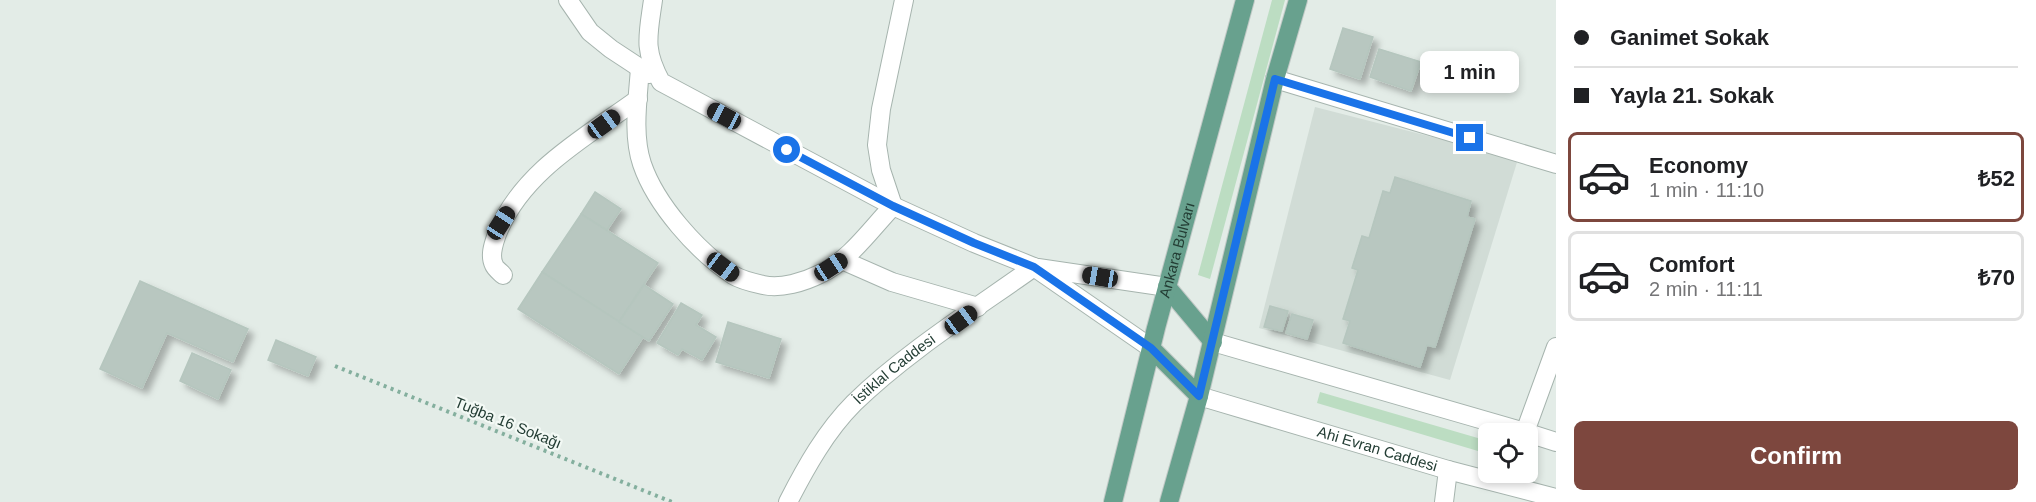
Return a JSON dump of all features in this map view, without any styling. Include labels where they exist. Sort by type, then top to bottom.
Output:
[{"type":"main road","name":"Ankara Bulvarı","points":[[1113,502],[1167,287],[1245,0]]},
{"type":"main road","points":[[1168,502],[1213,342],[1275,79],[1298,0]]},
{"type":"main road","points":[[1167,287],[1213,342]]},
{"type":"main road","points":[[1151,348],[1199,396]]},
{"type":"street","points":[[568,0],[590,32],[611,50],[660,82],[893,206],[1034,267],[1151,348]]},
{"type":"street","points":[[653,0],[647,46],[651,64],[660,82]]},
{"type":"street","points":[[893,206],[881,170],[877,145],[881,109],[904,0]]},
{"type":"street","points":[[640,68],[638,134],[641,162],[654,192],[681,227],[711,258],[735,276],[765,286],[787,286],[820,274],[842,260],[893,206]]},
{"type":"street","points":[[1275,79],[1556,164]]},
{"type":"street","points":[[503,275],[493,264],[492,246],[501,223],[526,186],[554,160],[638,99]]},
{"type":"street","points":[[842,260],[892,282],[978,307]]},
{"type":"street","points":[[1034,267],[1167,287]]},
{"type":"street","name":"İstiklal Caddesi","points":[[788,502],[808,464],[831,430],[854,404],[917,351],[1034,267]]},
{"type":"street","points":[[1213,342],[1494,423]]},
{"type":"street","points":[[1528,423],[1556,348]]},
{"type":"street","name":"Ahi Evran Caddesi","points":[[1199,396],[1448,470],[1556,498]]},
{"type":"street","points":[[1538,436],[1556,442]]},
{"type":"street","points":[[1444,502],[1448,470]]},
{"type":"path","name":"Tuğba 16 Sokağı","points":[[335,366],[672,502]]},
{"type":"shaded area","points":[[1315,107],[1518,159],[1450,380],[1259,328]]},
{"type":"green space","points":[[1272,0],[1285,0],[1210,279],[1198,275]]},
{"type":"green space","points":[[1320,392],[1478,438],[1478,451],[1317,403]]},
{"type":"building","points":[[1343,28],[1373,37],[1360,79],[1330,69]]},
{"type":"building","points":[[1379,49],[1421,62],[1411,91],[1370,77]]},
{"type":"building","points":[[1395,177],[1471,201],[1467,217],[1475,219],[1435,347],[1427,345],[1420,367],[1343,343],[1350,321],[1343,319],[1358,270],[1352,268],[1362,236],[1369,238],[1383,191],[1390,193]]},
{"type":"building","points":[[595,192],[621,209],[607,230],[581,214]]},
{"type":"building","points":[[581,214],[658,263],[619,322],[542,272]]},
{"type":"building","points":[[542,272],[643,337],[619,374],[518,309]]},
{"type":"building","points":[[140,281],[248,329],[233,362],[167,333],[142,388],[100,369]]},
{"type":"building","points":[[644,285],[673,304],[649,341],[619,322]]},
{"type":"building","points":[[681,303],[702,315],[696,325],[716,337],[702,360],[682,349],[678,355],[657,343]]},
{"type":"building","points":[[1270,306],[1288,311],[1282,331],[1264,327]]},
{"type":"building","points":[[1292,314],[1313,320],[1307,339],[1286,333]]},
{"type":"building","points":[[728,322],[781,339],[769,378],[716,362]]},
{"type":"building","points":[[276,340],[316,357],[308,376],[268,360]]},
{"type":"building","points":[[192,353],[231,370],[218,399],[180,381]]},
{"type":"route","points":[[787,150],[893,206],[1034,267],[1151,348],[1199,396],[1275,79],[1470,138]]}]
